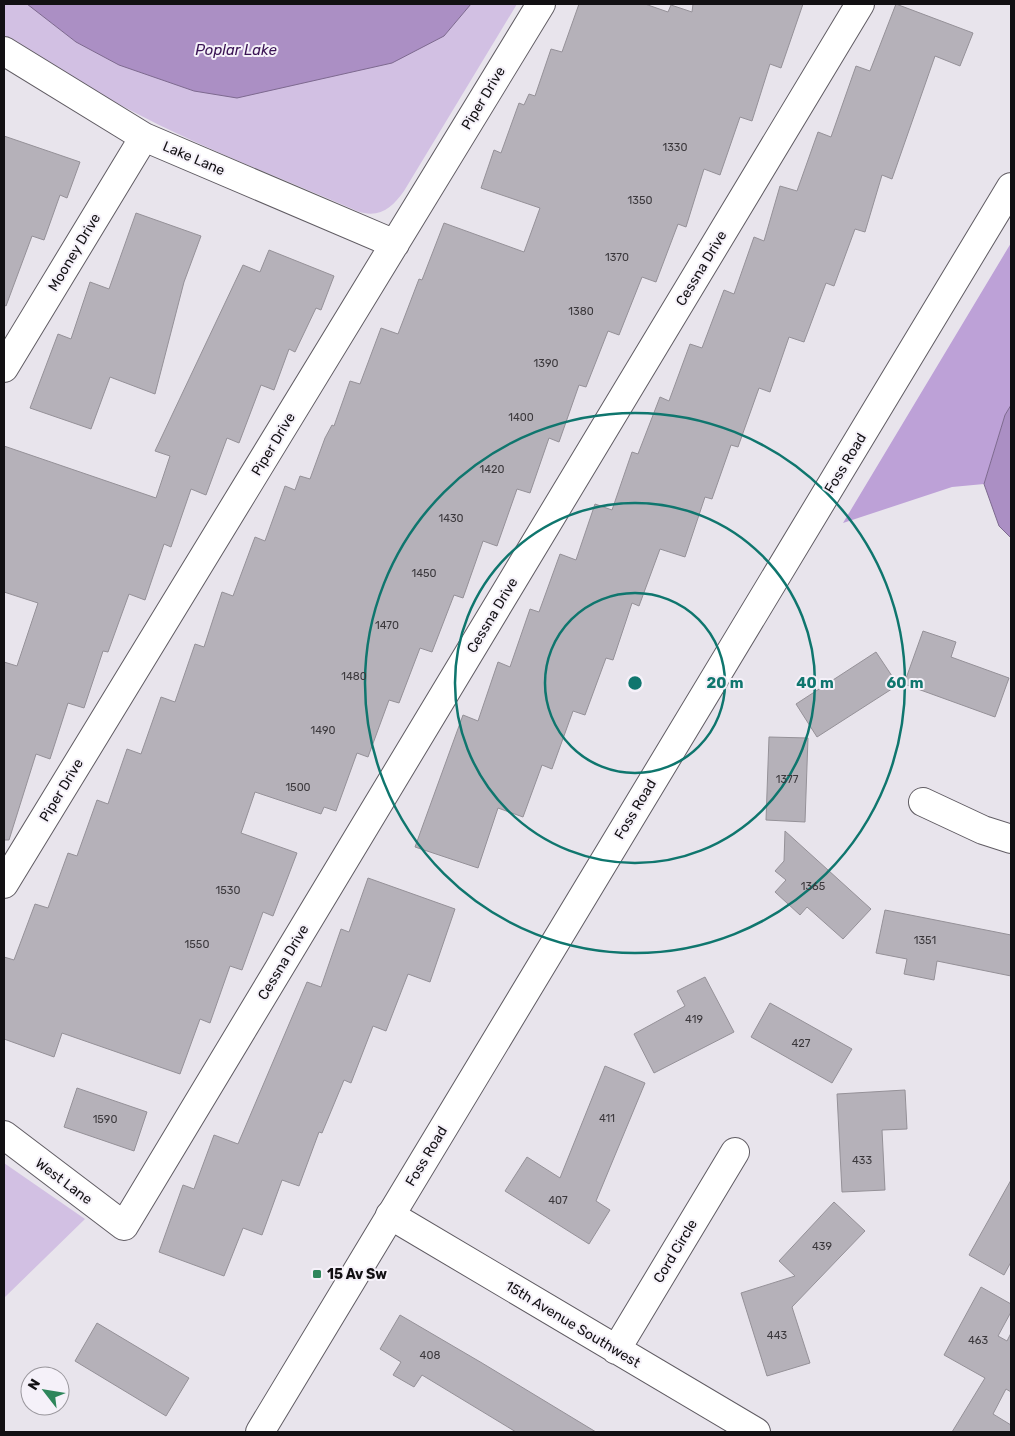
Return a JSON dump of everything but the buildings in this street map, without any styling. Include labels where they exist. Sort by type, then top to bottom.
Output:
[{"type":"street","name":"Piper Drive","points":[[4,884],[541,4]]},
{"type":"street","name":"Cessna Drive","points":[[124,1226],[860,4]]},
{"type":"street","name":"Lake Lane","points":[[4,51],[144,137],[395,244]]},
{"type":"street","name":"Mooney Drive","points":[[4,368],[144,137]]},
{"type":"street","name":"Foss Road","points":[[260,1432],[1011,187]]},
{"type":"street","points":[[923,802],[983,830],[1011,839]]},
{"type":"street","name":"West Lane","points":[[4,1135],[124,1226]]},
{"type":"street","name":"Cord Circle","points":[[616,1350],[735,1152]]},
{"type":"street","name":"15th Avenue Southwest","points":[[390,1215],[756,1432]]},
{"type":"shaded area","points":[[4,4],[27,4],[76,42],[119,65],[194,91],[444,36],[471,4],[517,4],[404,191],[390,207],[372,214],[357,211],[212,150],[96,92],[4,35]]},
{"type":"shaded area","points":[[1011,243],[1011,405],[1005,415],[984,484],[952,487],[843,523]]},
{"type":"shaded area","points":[[4,1163],[85,1219],[4,1298]]},
{"type":"water","name":"Poplar Lake","points":[[27,4],[471,4],[444,36],[392,63],[237,98],[194,91],[119,65],[76,42]]},
{"type":"water","points":[[1011,405],[1011,538],[999,526],[984,484],[1005,415]]},
{"type":"place","name":"15 Av Sw","points":[[317,1274]]}]
